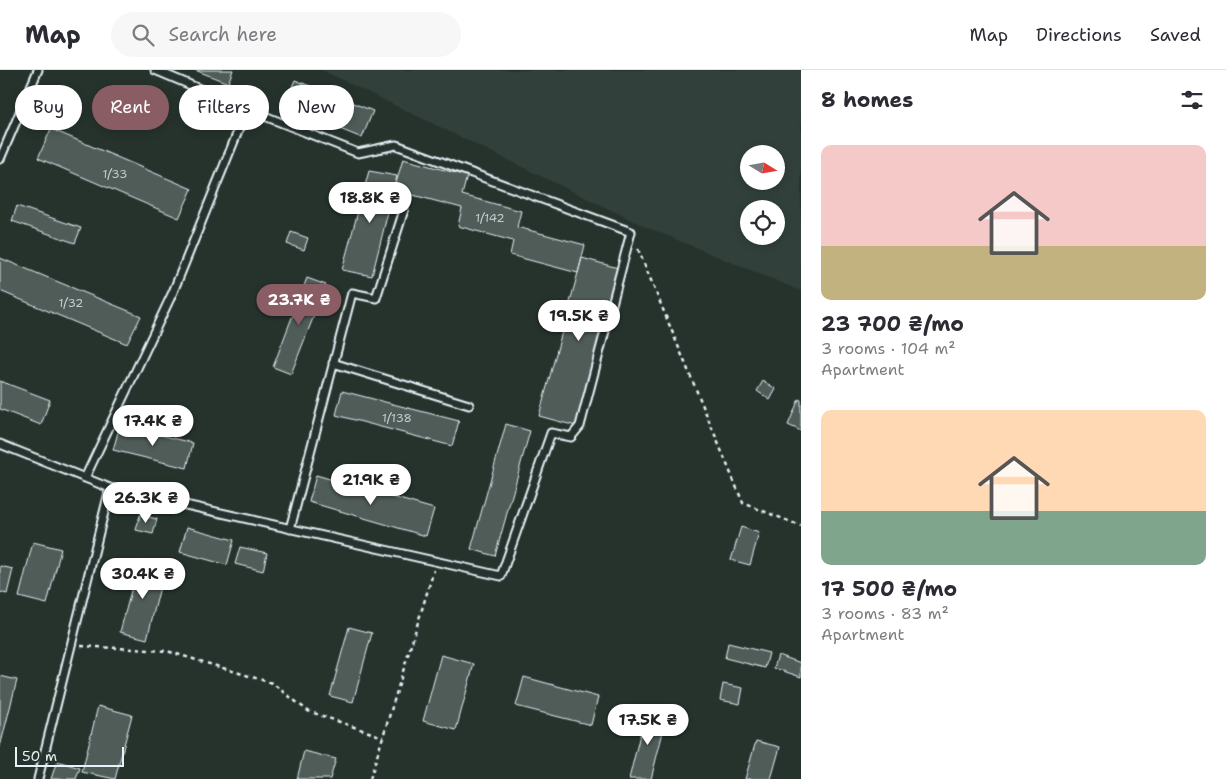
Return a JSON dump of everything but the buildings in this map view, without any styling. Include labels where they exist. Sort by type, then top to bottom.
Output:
[{"type":"lane","points":[[0,159],[38,70]]},
{"type":"lane","points":[[155,70],[190,85]]},
{"type":"lane","points":[[0,444],[110,488],[501,576],[551,433],[571,437],[580,426],[631,232],[396,145],[358,153],[269,118]]},
{"type":"lane","points":[[85,478],[173,292],[239,130]]},
{"type":"lane","points":[[290,529],[352,293],[376,298],[404,210]]},
{"type":"lane","points":[[333,363],[469,405]]},
{"type":"lane","points":[[38,779],[110,488]]},
{"type":"path","points":[[631,232],[743,503],[801,526]]},
{"type":"path","points":[[370,779],[436,562]]},
{"type":"path","points":[[71,645],[167,651],[272,683],[308,711],[383,737]]},
{"type":"shaded area","points":[[322,70],[801,70],[801,291],[646,227]]}]
